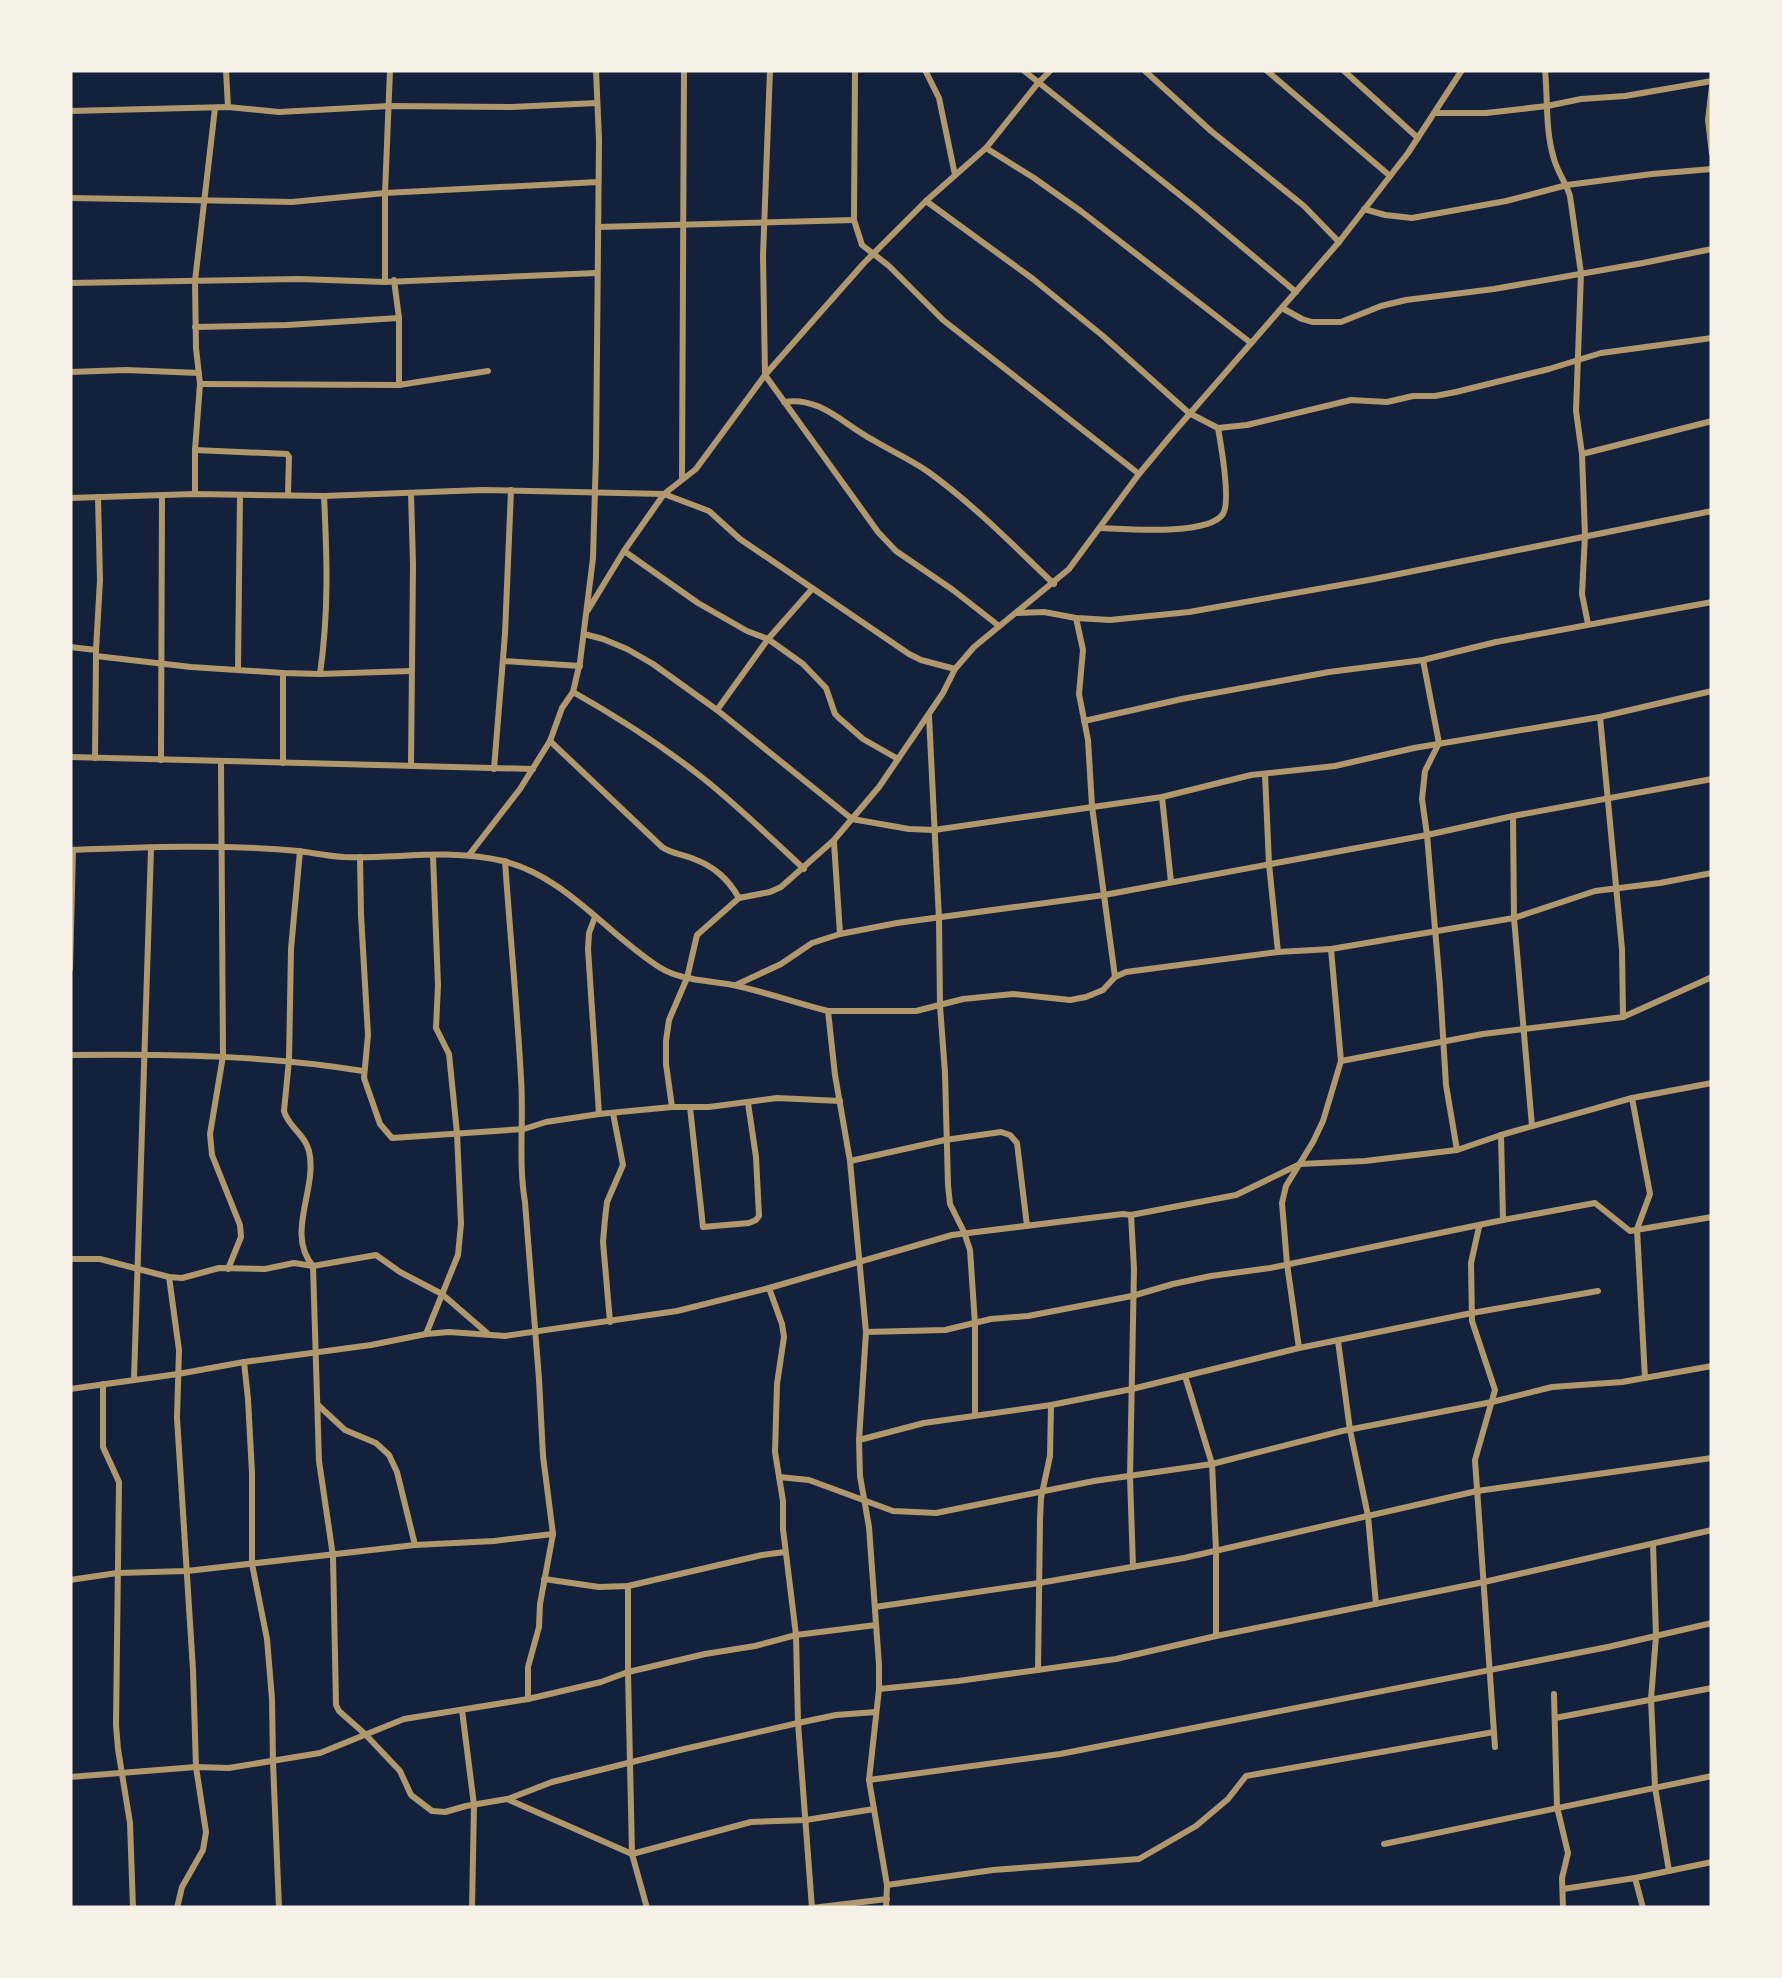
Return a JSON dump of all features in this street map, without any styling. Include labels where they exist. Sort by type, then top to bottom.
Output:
[{"type":"street","points":[[226,70],[228,107]]},
{"type":"street","points":[[390,70],[385,194],[390,281],[400,318],[399,386]]},
{"type":"street","points":[[470,855],[550,741],[562,708],[573,692],[580,666],[593,558],[596,70]]},
{"type":"street","points":[[682,479],[684,70]]},
{"type":"street","points":[[770,70],[763,256],[765,375],[878,532],[896,551],[999,626]]},
{"type":"street","points":[[856,70],[854,220],[862,245],[943,320],[1139,474]]},
{"type":"street","points":[[925,70],[939,98],[955,176]]},
{"type":"street","points":[[1023,70],[1296,292]]},
{"type":"street","points":[[587,611],[664,494],[696,469],[765,375],[872,255],[986,148],[1051,70]]},
{"type":"street","points":[[1144,70],[1211,131],[1304,206],[1339,242]]},
{"type":"street","points":[[1266,70],[1390,176]]},
{"type":"street","points":[[1343,70],[1418,138]]},
{"type":"street","points":[[672,1107],[666,1064],[669,1020],[687,978],[697,935],[740,898],[782,888],[834,840],[879,787],[955,668],[974,646],[1069,569],[1189,413],[1339,242],[1418,138],[1462,70]]},
{"type":"street","points":[[1545,70],[1547,127],[1552,155],[1567,186],[1581,273],[1576,411],[1585,535],[1582,594],[1588,624]]},
{"type":"street","points":[[1709,70],[1712,154]]},
{"type":"street","points":[[1434,113],[1486,113],[1712,82]]},
{"type":"street","points":[[70,111],[228,107],[279,112],[596,103]]},
{"type":"street","points":[[195,494],[200,384],[195,281],[215,108]]},
{"type":"street","points":[[986,148],[1082,212],[1252,343]]},
{"type":"street","points":[[1364,209],[1412,218],[1506,202],[1567,186],[1712,169]]},
{"type":"street","points":[[70,198],[292,202],[598,182]]},
{"type":"street","points":[[926,202],[1033,279],[1189,413],[1218,428],[1352,400],[1387,402],[1435,396],[1577,362],[1601,352],[1712,338]]},
{"type":"street","points":[[598,227],[854,220]]},
{"type":"street","points":[[1282,308],[1312,322],[1341,322],[1406,300],[1457,295],[1712,249]]},
{"type":"street","points":[[70,284],[299,278],[390,281],[597,273]]},
{"type":"street","points":[[195,327],[400,318]]},
{"type":"street","points":[[70,372],[199,373]]},
{"type":"street","points":[[200,384],[399,386],[488,372]]},
{"type":"street","points":[[784,402],[807,402],[824,408],[873,441],[910,459],[952,490],[1054,584]]},
{"type":"street","points":[[1582,454],[1712,421]]},
{"type":"street","points":[[1100,528],[1196,526],[1221,517],[1225,509],[1225,474],[1218,428]]},
{"type":"street","points":[[195,450],[287,454],[288,494]]},
{"type":"street","points":[[494,770],[511,490]]},
{"type":"street","points":[[70,498],[511,490],[664,494],[710,511],[728,530],[909,654],[955,668]]},
{"type":"street","points":[[411,493],[411,767]]},
{"type":"street","points":[[161,760],[162,495]]},
{"type":"street","points":[[238,668],[240,495]]},
{"type":"street","points":[[320,674],[327,598],[324,496]]},
{"type":"street","points":[[94,758],[100,580],[98,497]]},
{"type":"street","points":[[1015,614],[1044,612],[1110,620],[1189,612],[1712,511]]},
{"type":"street","points":[[624,550],[698,603],[747,632],[768,639],[803,664],[829,692],[838,718],[863,739],[898,759]]},
{"type":"street","points":[[717,710],[768,639],[812,588]]},
{"type":"street","points":[[1084,720],[1329,672],[1423,660],[1712,602]]},
{"type":"street","points":[[1076,618],[1083,650],[1079,694],[1088,740],[1092,806],[1115,977]]},
{"type":"street","points":[[584,634],[615,644],[652,664],[717,710],[852,819],[909,829],[934,830],[1162,797],[1238,777],[1335,766],[1712,692]]},
{"type":"street","points":[[70,647],[214,669],[320,674],[410,672]]},
{"type":"street","points":[[1423,660],[1439,744],[1424,771],[1422,786],[1446,1084],[1457,1150]]},
{"type":"street","points":[[503,661],[580,666]]},
{"type":"street","points":[[283,763],[284,673]]},
{"type":"street","points":[[573,692],[687,766],[804,869]]},
{"type":"street","points":[[928,714],[945,1140],[950,1204],[970,1250],[975,1414]]},
{"type":"street","points":[[1600,717],[1622,950],[1623,1017]]},
{"type":"street","points":[[550,741],[662,847],[718,871],[740,898]]},
{"type":"street","points":[[70,757],[533,769]]},
{"type":"street","points":[[221,763],[223,1056],[210,1134],[212,1156],[240,1225],[241,1237],[228,1269]]},
{"type":"street","points":[[1264,774],[1278,952]]},
{"type":"street","points":[[735,986],[781,964],[820,939],[840,934],[1104,894],[1712,778]]},
{"type":"street","points":[[1162,797],[1170,882]]},
{"type":"street","points":[[1513,816],[1514,918],[1532,1126]]},
{"type":"street","points":[[834,840],[840,934]]},
{"type":"street","points":[[134,1379],[151,848]]},
{"type":"street","points":[[70,968],[72,850],[221,848],[360,857],[470,855],[505,861],[536,873],[566,893],[661,968],[687,978],[735,986],[828,1011],[916,1011],[963,999],[1014,994],[1086,998],[1103,990],[1115,977],[1137,970],[1331,948],[1514,918],[1595,891],[1712,873]]},
{"type":"street","points":[[300,851],[284,1110],[308,1150],[310,1174],[302,1237],[306,1257],[314,1266],[319,1461],[334,1556],[339,1711],[400,1770],[412,1795],[432,1811],[444,1812],[798,1723],[876,1712]]},
{"type":"street","points":[[426,1334],[458,1254],[462,1224],[449,1054],[436,1028],[433,856]]},
{"type":"street","points":[[360,857],[368,1035],[363,1070],[376,1114],[392,1138],[524,1129],[599,1114],[748,1104],[777,1098],[840,1100]]},
{"type":"street","points":[[505,861],[524,1129],[520,1176],[553,1534],[539,1627],[528,1668],[528,1698]]},
{"type":"street","points":[[595,917],[588,950],[599,1114]]},
{"type":"street","points":[[1300,1348],[1286,1264],[1282,1203],[1286,1186],[1323,1121],[1341,1061],[1331,948]]},
{"type":"street","points":[[1341,1061],[1524,1028],[1623,1017],[1712,977]]},
{"type":"street","points":[[769,1288],[784,1338],[775,1452],[796,1635],[811,1908],[887,1903],[869,1780],[879,1689],[869,1527],[860,1476],[866,1332],[850,1161],[834,1075],[828,1011]]},
{"type":"street","points":[[70,1055],[223,1056],[363,1070]]},
{"type":"street","points":[[70,1389],[426,1334],[505,1336],[708,1305],[964,1232],[1131,1214],[1236,1195],[1300,1164],[1364,1162],[1457,1150],[1632,1098],[1712,1083]]},
{"type":"street","points":[[1632,1098],[1650,1194],[1638,1229],[1645,1378]]},
{"type":"street","points":[[690,1107],[702,1227],[749,1223],[759,1216],[748,1104]]},
{"type":"street","points":[[610,1322],[603,1242],[606,1202],[623,1165],[613,1113]]},
{"type":"street","points":[[850,1161],[945,1140],[1001,1132],[1010,1135],[1016,1143],[1027,1226]]},
{"type":"street","points":[[1501,1135],[1503,1220]]},
{"type":"street","points":[[866,1332],[945,1330],[991,1319],[1028,1316],[1173,1284],[1596,1203],[1630,1230],[1712,1217]]},
{"type":"street","points":[[1131,1214],[1133,1567]]},
{"type":"street","points":[[1479,1226],[1471,1263],[1472,1321],[1495,1390],[1475,1460],[1495,1747]]},
{"type":"street","points":[[70,1258],[182,1278],[208,1270],[265,1269],[294,1263],[314,1266],[376,1255],[442,1294],[488,1335]]},
{"type":"street","points":[[169,1277],[179,1350],[177,1418],[196,1767],[206,1841],[182,1887],[177,1908]]},
{"type":"street","points":[[859,1440],[924,1423],[1132,1389],[1300,1348],[1598,1291]]},
{"type":"street","points":[[1338,1341],[1350,1430],[1368,1516],[1376,1604]]},
{"type":"street","points":[[244,1362],[252,1473],[252,1564],[267,1639],[272,1699],[279,1908]]},
{"type":"street","points":[[779,1477],[809,1480],[893,1511],[936,1513],[1081,1484],[1212,1464],[1552,1387],[1622,1382],[1712,1366]]},
{"type":"street","points":[[1185,1376],[1212,1464],[1216,1636]]},
{"type":"street","points":[[104,1384],[102,1448],[119,1482],[116,1725],[130,1823],[132,1908]]},
{"type":"street","points":[[1038,1670],[1038,1542],[1050,1456],[1051,1404]]},
{"type":"street","points":[[318,1405],[345,1430],[376,1442],[389,1455],[415,1545]]},
{"type":"street","points":[[874,1607],[1133,1567],[1477,1491],[1712,1458]]},
{"type":"street","points":[[879,1689],[1116,1659],[1712,1530]]},
{"type":"street","points":[[70,1580],[553,1534]]},
{"type":"street","points":[[1654,1544],[1656,1636],[1652,1699],[1656,1787],[1669,1871]]},
{"type":"street","points":[[544,1579],[599,1588],[628,1586],[785,1552]]},
{"type":"street","points":[[628,1586],[632,1854],[647,1908]]},
{"type":"street","points":[[869,1780],[1060,1754],[1712,1623]]},
{"type":"street","points":[[70,1777],[229,1768],[320,1753],[404,1719],[528,1698],[796,1635],[876,1625]]},
{"type":"street","points":[[1555,1718],[1712,1688]]},
{"type":"street","points":[[1554,1694],[1557,1807],[1568,1853],[1562,1878],[1563,1908]]},
{"type":"street","points":[[462,1710],[474,1805],[472,1908]]},
{"type":"street","points":[[887,1885],[993,1870],[1139,1859],[1196,1826],[1228,1799],[1246,1776],[1494,1732]]},
{"type":"street","points":[[1384,1844],[1712,1776]]},
{"type":"street","points":[[507,1799],[632,1854],[751,1822],[806,1820],[874,1809]]},
{"type":"street","points":[[1562,1889],[1712,1862]]},
{"type":"street","points":[[1635,1878],[1643,1908]]}]
